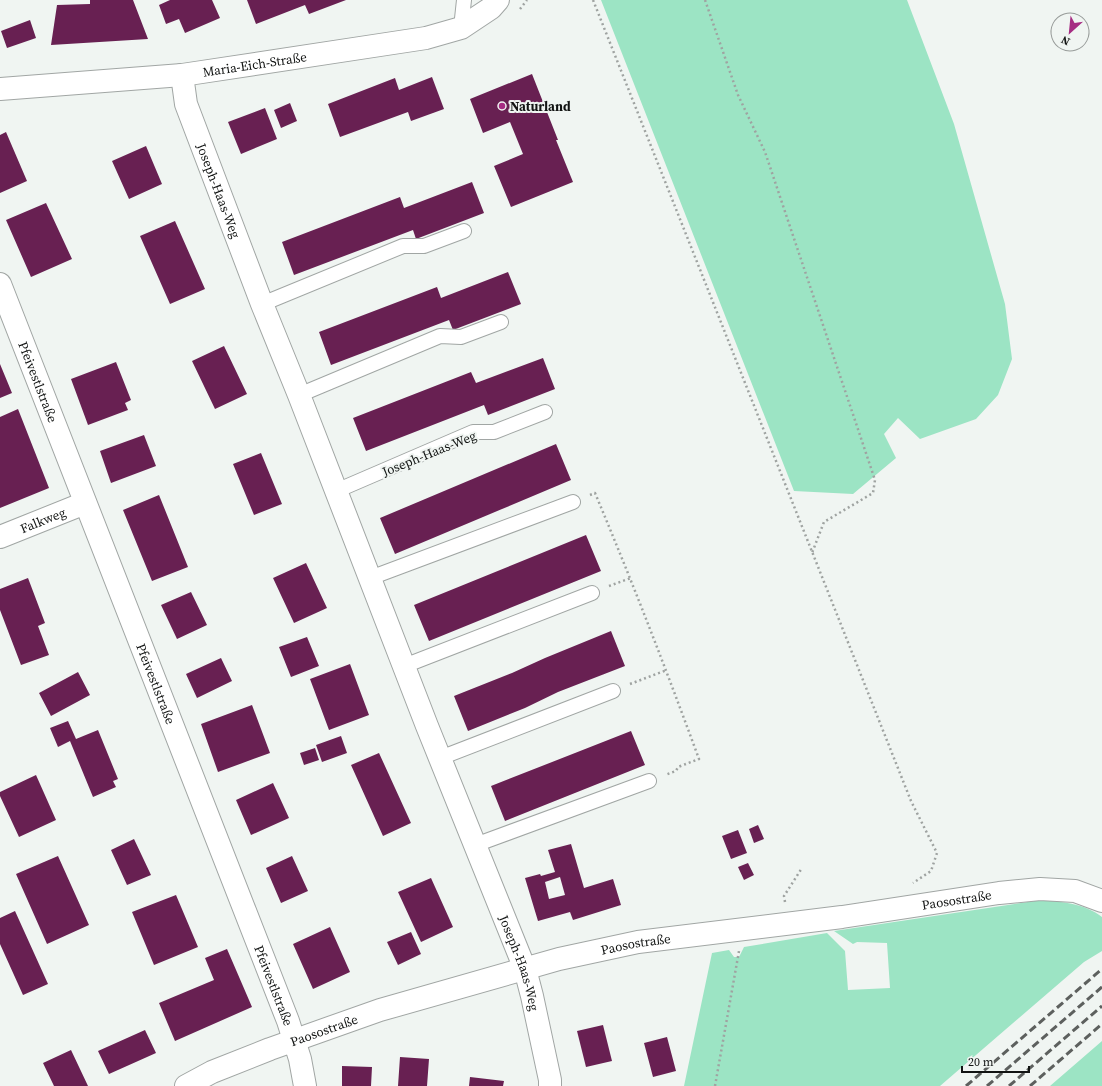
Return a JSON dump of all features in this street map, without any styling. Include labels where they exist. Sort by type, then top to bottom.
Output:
[{"type":"street","name":"Maria-Eich-Straße","points":[[0,89],[182,75],[426,38],[461,28],[491,8],[498,0]]},
{"type":"street","name":"Joseph-Haas-Weg","points":[[182,75],[186,104],[262,304],[525,970],[532,996],[550,1086]]},
{"type":"street","name":"Pfeivestlstraße","points":[[0,284],[280,999],[300,1059],[305,1086]]},
{"type":"street","name":"Falkweg","points":[[0,538],[85,503]]},
{"type":"street","name":"Paosostraße","points":[[186,1086],[212,1072],[294,1039],[380,1010],[525,970],[559,959],[638,942],[842,917],[999,893],[1040,889],[1075,891],[1102,902]]},
{"type":"lane","points":[[461,28],[464,0]]},
{"type":"lane","points":[[262,304],[403,246],[424,246],[464,231]]},
{"type":"lane","points":[[299,395],[440,336],[461,337],[501,322]]},
{"type":"lane","name":"Joseph-Haas-Weg","points":[[336,491],[474,432],[494,432],[545,412]]},
{"type":"lane","points":[[370,578],[573,502]]},
{"type":"lane","points":[[404,666],[592,593]]},
{"type":"lane","points":[[440,758],[614,691]]},
{"type":"lane","points":[[475,845],[649,781]]},
{"type":"path","points":[[593,0],[912,801],[937,853],[931,871],[910,885]]},
{"type":"path","points":[[704,0],[738,95],[765,152],[875,480],[873,493],[824,522],[812,553]]},
{"type":"path","points":[[595,493],[631,578],[667,670],[699,759],[678,767],[676,771],[649,781]]},
{"type":"path","points":[[592,593],[631,578]]},
{"type":"path","points":[[614,691],[667,670]]},
{"type":"path","points":[[784,896],[802,868]]},
{"type":"path","points":[[715,1086],[743,929]]},
{"type":"green space","points":[[601,0],[907,0],[954,124],[1005,304],[1012,359],[998,395],[976,419],[920,439],[898,418],[884,434],[896,458],[853,494],[794,491]]},
{"type":"green space","points":[[1041,900],[1080,906],[1095,912],[1102,917],[1102,951],[1084,962],[940,1086],[684,1086],[712,953],[729,950],[734,957],[739,957],[744,947],[827,933],[845,951],[848,990],[890,988],[887,943],[857,942],[853,944],[834,931]]},
{"type":"green space","points":[[1102,1041],[1102,1086],[1050,1086]]},
{"type":"building","points":[[90,0],[133,0],[148,39],[51,45],[57,5],[90,4]]},
{"type":"building","points":[[170,0],[212,0],[220,18],[185,33],[179,19],[166,24],[159,5]]},
{"type":"building","points":[[247,0],[346,0],[309,14],[305,5],[256,24]]},
{"type":"building","points":[[30,20],[36,38],[7,48],[1,31]]},
{"type":"building","points":[[532,74],[573,182],[511,207],[494,166],[523,154],[510,122],[483,133],[470,99]]},
{"type":"building","points":[[432,77],[444,109],[411,121],[408,112],[340,137],[328,104],[395,78],[399,90]]},
{"type":"building","points":[[290,103],[297,121],[281,128],[274,110]]},
{"type":"building","points":[[265,108],[277,139],[241,154],[228,122]]},
{"type":"building","points":[[6,132],[27,181],[0,193],[0,135]]},
{"type":"building","points":[[146,146],[162,184],[129,199],[112,161]]},
{"type":"building","points":[[472,182],[484,213],[416,239],[413,230],[294,275],[282,242],[400,197],[404,208]]},
{"type":"building","points":[[46,203],[72,259],[31,277],[6,220]]},
{"type":"building","points":[[175,221],[205,289],[170,304],[140,236]]},
{"type":"building","points":[[508,272],[521,304],[453,330],[449,320],[331,365],[319,332],[437,287],[441,298]]},
{"type":"building","points":[[224,346],[247,394],[215,409],[192,361]]},
{"type":"building","points":[[543,358],[555,389],[488,415],[484,405],[366,451],[353,418],[471,372],[476,383]]},
{"type":"building","points":[[116,362],[131,400],[125,403],[128,410],[88,425],[71,379]]},
{"type":"building","points":[[0,364],[12,393],[0,398]]},
{"type":"building","points":[[18,409],[49,488],[0,508],[0,417]]},
{"type":"building","points":[[144,435],[156,466],[111,483],[100,451]]},
{"type":"building","points":[[556,444],[571,480],[395,554],[380,518]]},
{"type":"building","points":[[261,453],[282,504],[254,515],[233,464]]},
{"type":"building","points":[[159,495],[188,567],[152,581],[123,510]]},
{"type":"building","points":[[586,535],[601,571],[429,641],[414,605]]},
{"type":"building","points":[[306,563],[327,608],[294,623],[273,578]]},
{"type":"building","points":[[28,578],[45,623],[38,626],[49,655],[21,665],[0,610],[0,589]]},
{"type":"building","points":[[191,592],[207,625],[177,639],[161,605]]},
{"type":"building","points":[[611,631],[625,666],[558,692],[525,708],[468,731],[454,696]]},
{"type":"building","points":[[307,637],[319,666],[291,677],[279,647]]},
{"type":"building","points":[[221,658],[232,681],[197,698],[186,674]]},
{"type":"building","points":[[350,664],[369,715],[329,730],[310,679]]},
{"type":"building","points":[[78,672],[90,695],[51,716],[39,693]]},
{"type":"building","points":[[252,705],[270,753],[218,772],[201,724]]},
{"type":"building","points":[[68,721],[76,739],[98,730],[118,779],[113,781],[116,787],[93,797],[70,741],[58,747],[50,728]]},
{"type":"building","points":[[631,731],[645,765],[505,821],[491,786]]},
{"type":"building","points":[[341,736],[347,753],[322,762],[316,745]]},
{"type":"building","points":[[315,748],[319,760],[304,765],[300,753]]},
{"type":"building","points":[[379,753],[411,823],[383,836],[351,765]]},
{"type":"building","points":[[36,775],[56,820],[19,837],[0,796],[0,792]]},
{"type":"building","points":[[273,783],[289,818],[251,835],[236,800]]},
{"type":"building","points":[[758,825],[764,839],[754,843],[749,829]]},
{"type":"building","points":[[738,830],[747,853],[731,859],[722,836]]},
{"type":"building","points":[[134,839],[151,875],[127,885],[111,850]]},
{"type":"building","points":[[571,844],[584,888],[613,879],[621,905],[573,920],[570,912],[538,921],[525,878],[555,872],[548,850]],"holes":[[[560,877],[565,895],[549,899],[545,882]]]},
{"type":"building","points":[[58,856],[89,925],[47,944],[16,874]]},
{"type":"building","points":[[292,856],[308,891],[281,903],[266,868]]},
{"type":"building","points":[[748,863],[754,875],[744,880],[738,867]]},
{"type":"building","points":[[431,878],[453,927],[421,942],[398,892]]},
{"type":"building","points":[[176,895],[198,947],[154,965],[132,912]]},
{"type":"building","points":[[15,911],[48,984],[23,995],[0,944],[0,918]]},
{"type":"building","points":[[330,927],[350,972],[313,989],[293,944]]},
{"type":"building","points":[[411,932],[421,954],[398,965],[387,942]]},
{"type":"building","points":[[227,949],[252,1007],[175,1041],[159,1003],[214,980],[205,958]]},
{"type":"building","points":[[603,1025],[612,1061],[586,1067],[577,1031]]},
{"type":"building","points":[[145,1030],[156,1053],[109,1074],[98,1051]]},
{"type":"building","points":[[667,1037],[676,1071],[653,1077],[644,1043]]},
{"type":"building","points":[[71,1050],[88,1086],[54,1086],[43,1063]]},
{"type":"building","points":[[400,1057],[429,1059],[427,1086],[398,1086]]},
{"type":"building","points":[[342,1066],[372,1067],[371,1086],[342,1086]]},
{"type":"building","points":[[470,1077],[504,1081],[503,1086],[469,1086]]},
{"type":"railway","points":[[966,1086],[1102,969]]},
{"type":"railway","points":[[987,1086],[1102,987]]},
{"type":"railway","points":[[1009,1086],[1102,1006]]},
{"type":"railway","points":[[1030,1086],[1102,1024]]},
{"type":"place","name":"Naturland","points":[[502,106]]}]
